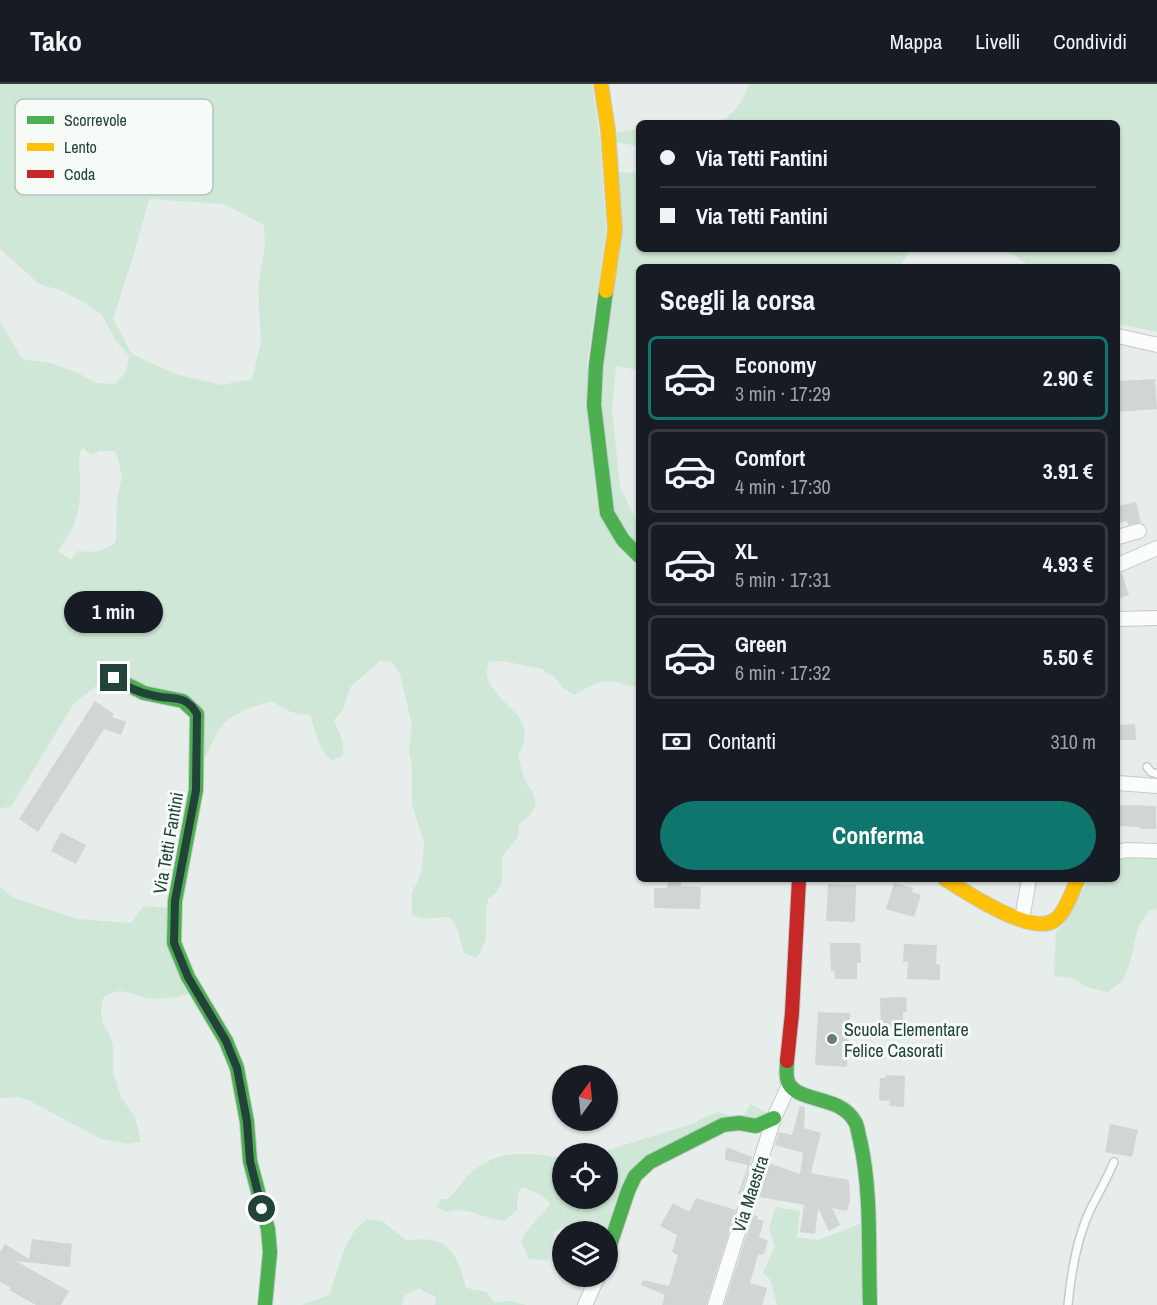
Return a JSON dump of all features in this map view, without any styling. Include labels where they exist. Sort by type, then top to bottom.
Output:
[{"type":"street","points":[[601,84],[608,130],[615,230],[596,365],[594,405],[607,513],[623,540],[636,553]]},
{"type":"street","points":[[1120,336],[1157,345]]},
{"type":"street","points":[[1120,536],[1139,531]]},
{"type":"street","points":[[1120,564],[1157,548]]},
{"type":"street","points":[[1120,619],[1157,618]]},
{"type":"street","name":"Via Tetti Fantini","points":[[114,678],[127,688],[185,701],[192,705],[197,714],[196,790],[175,901],[174,943],[188,977],[226,1041],[237,1068],[247,1122],[250,1161],[268,1229],[270,1252],[266,1305]]},
{"type":"street","points":[[1120,783],[1157,786]]},
{"type":"street","points":[[1120,852],[1157,850]]},
{"type":"street","points":[[798,882],[792,1013],[786,1076],[789,1085],[799,1093],[841,1107],[855,1121],[866,1166],[870,1305]]},
{"type":"street","points":[[950,882],[1004,914],[1046,924],[1055,920],[1076,882]]},
{"type":"street","points":[[1022,919],[1028,882]]},
{"type":"street","name":"Via Maestra","points":[[715,1305],[774,1118],[789,1085]]},
{"type":"street","points":[[618,1221],[635,1176],[650,1162],[723,1125],[739,1123],[756,1126],[774,1118]]},
{"type":"street","points":[[585,1305],[593,1287]]},
{"type":"lane","points":[[1147,767],[1151,772],[1157,774]]},
{"type":"lane","points":[[1068,1305],[1070,1282],[1083,1231],[1090,1210],[1114,1162]]},
{"type":"green space","points":[[0,84],[592,84],[600,140],[606,230],[587,364],[616,545],[636,566],[636,687],[605,681],[574,695],[542,669],[503,661],[489,662],[487,676],[492,687],[521,720],[524,742],[518,756],[525,781],[533,792],[536,805],[529,816],[519,824],[518,837],[502,857],[501,885],[488,899],[486,936],[476,958],[464,953],[457,928],[450,917],[426,918],[412,915],[412,892],[422,868],[424,843],[412,804],[412,765],[409,752],[412,725],[400,674],[392,662],[380,661],[351,686],[343,710],[334,720],[343,743],[343,755],[332,761],[320,745],[310,715],[290,711],[273,701],[250,708],[229,719],[218,731],[202,762],[203,712],[110,672],[104,680],[74,703],[11,807],[0,808],[0,321],[22,359],[51,363],[78,373],[96,383],[115,384],[126,372],[129,356],[116,341],[102,315],[60,290],[39,284],[0,249]],"holes":[[[149,199],[224,204],[264,225],[265,245],[258,287],[261,342],[252,379],[221,385],[175,374],[132,354],[113,319]],[[82,448],[91,454],[100,451],[116,451],[122,477],[117,500],[116,541],[98,551],[77,551],[71,560],[58,551],[73,526],[78,510],[79,461]]]},
{"type":"green space","points":[[749,84],[1157,84],[1157,332],[1120,324],[1120,264],[1026,264],[1008,252],[1120,252],[1120,120],[722,120],[737,108]]},
{"type":"green space","points":[[636,129],[636,146],[613,142],[611,133]]},
{"type":"green space","points":[[617,172],[636,173],[636,252],[908,252],[902,264],[636,264],[636,369],[616,366],[612,410],[620,487],[636,520],[636,549],[610,512],[600,435]]},
{"type":"green space","points":[[1157,856],[1157,909],[1149,911],[1138,927],[1130,963],[1123,980],[1108,992],[1089,988],[1072,978],[1054,976],[1056,931],[1062,927],[1087,882],[1120,882],[1120,858]]},
{"type":"green space","points":[[0,887],[12,897],[77,919],[131,923],[143,906],[171,908],[189,994],[149,999],[123,992],[110,993],[103,998],[101,1012],[103,1024],[113,1046],[113,1072],[121,1097],[135,1117],[141,1142],[128,1144],[101,1139],[30,1101],[18,1097],[0,1098]]},
{"type":"green space","points":[[751,1104],[771,1116],[649,1160],[614,1221],[552,1221],[552,1243],[548,1260],[529,1259],[521,1242],[530,1226],[551,1203],[539,1194],[522,1187],[518,1194],[517,1210],[504,1221],[469,1211],[445,1212],[437,1207],[441,1199],[448,1199],[469,1174],[484,1164],[505,1155],[527,1154],[552,1157],[552,1209],[618,1209],[618,1147],[695,1123],[719,1112],[731,1116],[744,1115]]},
{"type":"green space","points":[[775,1207],[800,1211],[797,1237],[818,1240],[863,1223],[867,1305],[777,1305],[770,1279],[763,1273],[775,1246],[769,1230]]},
{"type":"green space","points":[[367,1219],[382,1221],[407,1241],[420,1239],[441,1243],[448,1248],[459,1265],[466,1288],[487,1292],[494,1303],[509,1301],[527,1305],[435,1305],[436,1297],[419,1288],[404,1296],[402,1305],[302,1305],[329,1295],[347,1244]]},
{"type":"building","points":[[1155,379],[1157,409],[1120,412],[1120,381]]},
{"type":"building","points":[[1136,502],[1141,522],[1128,525],[1127,521],[1120,523],[1120,506]]},
{"type":"building","points":[[1122,573],[1129,595],[1120,598],[1120,574]]},
{"type":"building","points":[[95,701],[114,714],[112,717],[126,722],[121,735],[104,729],[38,832],[19,819]]},
{"type":"building","points":[[1135,724],[1136,740],[1120,740],[1120,725]]},
{"type":"building","points":[[1120,805],[1156,806],[1156,829],[1140,829],[1140,827],[1120,826]]},
{"type":"building","points":[[61,832],[86,845],[76,864],[51,851]]},
{"type":"building","points":[[668,882],[681,882],[681,886],[701,887],[700,909],[654,908],[654,888],[667,888]]},
{"type":"building","points":[[894,883],[913,888],[912,892],[921,895],[914,917],[886,909]]},
{"type":"building","points":[[828,884],[856,885],[855,922],[826,921]]},
{"type":"building","points":[[830,943],[860,943],[861,963],[857,963],[857,979],[835,979],[834,971],[831,971]]},
{"type":"building","points":[[904,944],[937,945],[936,964],[940,965],[940,980],[907,979],[908,962],[903,962]]},
{"type":"building","points":[[906,997],[907,1012],[903,1012],[903,1028],[881,1029],[880,998]]},
{"type":"building","name":"Scuola Elementare Felice Casorati","points":[[818,1012],[850,1013],[847,1067],[815,1065]]},
{"type":"building","points":[[886,1075],[905,1076],[904,1107],[889,1106],[890,1101],[879,1100],[880,1078],[886,1078]]},
{"type":"building","points":[[800,1106],[805,1107],[804,1128],[821,1133],[811,1173],[849,1180],[850,1201],[847,1211],[832,1208],[840,1225],[829,1231],[818,1208],[815,1234],[800,1232],[804,1205],[759,1197],[769,1163],[800,1174],[803,1153],[775,1145],[779,1132],[792,1135]]},
{"type":"building","points":[[1110,1124],[1138,1130],[1132,1157],[1105,1152]]},
{"type":"building","points":[[726,1147],[752,1157],[741,1194],[738,1194],[748,1165],[725,1160]]},
{"type":"building","points":[[696,1198],[736,1210],[706,1305],[662,1305],[665,1295],[641,1285],[643,1280],[669,1286],[678,1255],[672,1252],[677,1235],[660,1226],[673,1203],[689,1212]]},
{"type":"building","points":[[753,1215],[764,1221],[759,1237],[768,1241],[764,1254],[758,1255],[750,1283],[767,1288],[762,1305],[724,1305]]},
{"type":"building","points":[[32,1239],[72,1244],[70,1267],[16,1261],[69,1291],[61,1305],[36,1305],[9,1290],[11,1288],[0,1282],[0,1252],[5,1244],[29,1259]]},
{"type":"traffic: fast","points":[[606,291],[596,365],[594,405],[607,513],[623,540],[636,553]]},
{"type":"traffic: fast","points":[[114,678],[144,693],[183,701],[197,714],[196,790],[175,901],[174,943],[188,977],[226,1041],[237,1068],[247,1122],[250,1161],[268,1229],[270,1252],[265,1305]]},
{"type":"traffic: fast","points":[[787,1061],[787,1079],[794,1090],[840,1107],[849,1113],[857,1126],[864,1160],[868,1201],[870,1305]]},
{"type":"traffic: fast","points":[[618,1221],[635,1176],[650,1162],[723,1125],[739,1123],[756,1126],[774,1118]]},
{"type":"traffic: slow","points":[[601,84],[608,130],[615,230],[606,291]]},
{"type":"traffic: slow","points":[[950,882],[999,911],[1031,923],[1045,924],[1059,916],[1077,882]]},
{"type":"traffic: jam","points":[[787,1061],[792,1013],[799,882]]},
{"type":"place","name":"Scuola Elementare Felice Casorati","points":[[832,1039]]},
{"type":"route","points":[[114,678],[127,688],[185,701],[192,705],[197,714],[196,790],[175,901],[174,943],[188,977],[226,1041],[237,1068],[247,1122],[250,1161],[262,1209]]}]
